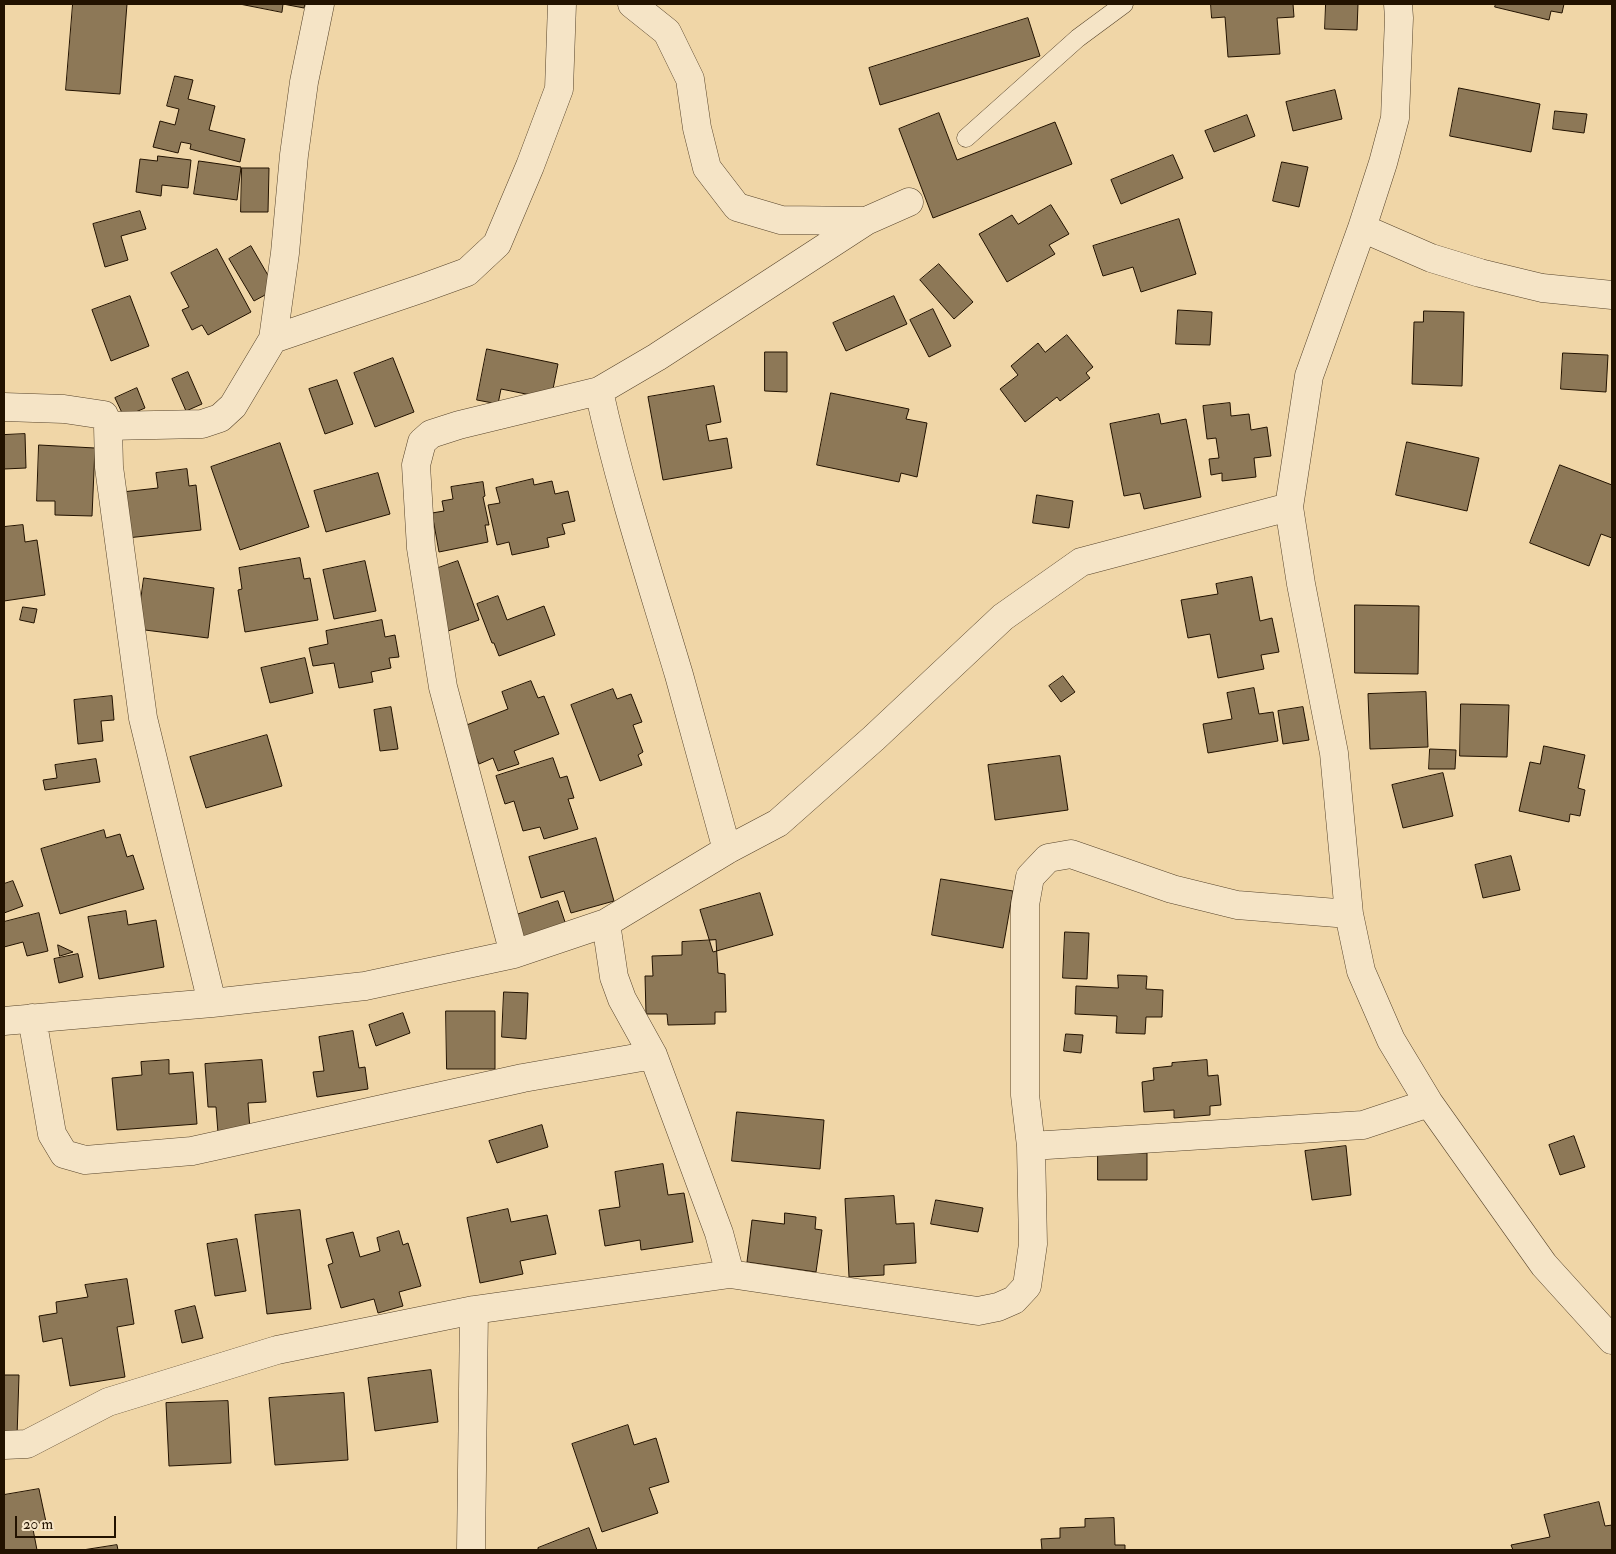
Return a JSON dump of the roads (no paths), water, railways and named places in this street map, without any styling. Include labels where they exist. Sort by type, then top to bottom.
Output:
[{"type":"street","points":[[108,426],[202,424],[220,418],[233,406],[273,339],[286,252],[294,155],[304,82],[320,4]]},
{"type":"street","points":[[273,339],[467,272],[497,244],[530,166],[559,89],[562,4]]},
{"type":"street","points":[[632,4],[667,32],[690,79],[697,128],[707,168],[737,208],[781,220],[866,221]]},
{"type":"street","points":[[1398,4],[1395,118],[1362,228],[1308,376],[1290,507],[1301,584],[1334,753],[1349,914],[1361,971],[1391,1040],[1429,1103],[1544,1265],[1612,1340]]},
{"type":"street","points":[[514,954],[443,687],[421,548],[416,465],[422,442],[431,434],[458,425],[599,391],[657,357],[866,221],[909,202]]},
{"type":"street","points":[[1362,228],[1431,258],[1480,273],[1542,288],[1612,295]]},
{"type":"street","points":[[599,391],[617,465],[727,850]]},
{"type":"street","points":[[4,407],[64,409],[104,415],[108,426],[109,467],[143,718],[212,1003]]},
{"type":"street","points":[[4,1021],[212,1003],[365,986],[514,954],[606,922],[727,850],[778,823],[1004,617],[1081,562],[1290,507]]},
{"type":"street","points":[[4,1446],[27,1444],[108,1402],[277,1350],[474,1310],[730,1274],[978,1311],[998,1307],[1014,1300],[1027,1286],[1033,1244],[1031,1146],[1025,1095],[1025,905],[1030,877],[1048,858],[1072,854],[1172,889],[1237,905],[1349,914]]},
{"type":"street","points":[[606,922],[614,977],[622,999],[653,1055],[719,1233],[730,1274]]},
{"type":"street","points":[[32,1018],[52,1134],[64,1154],[84,1160],[192,1151],[523,1078],[653,1055]]},
{"type":"street","points":[[1031,1146],[1363,1124],[1429,1103]]},
{"type":"street","points":[[471,1550],[474,1310]]},
{"type":"lane","points":[[966,138],[1078,38],[1124,4]]}]
